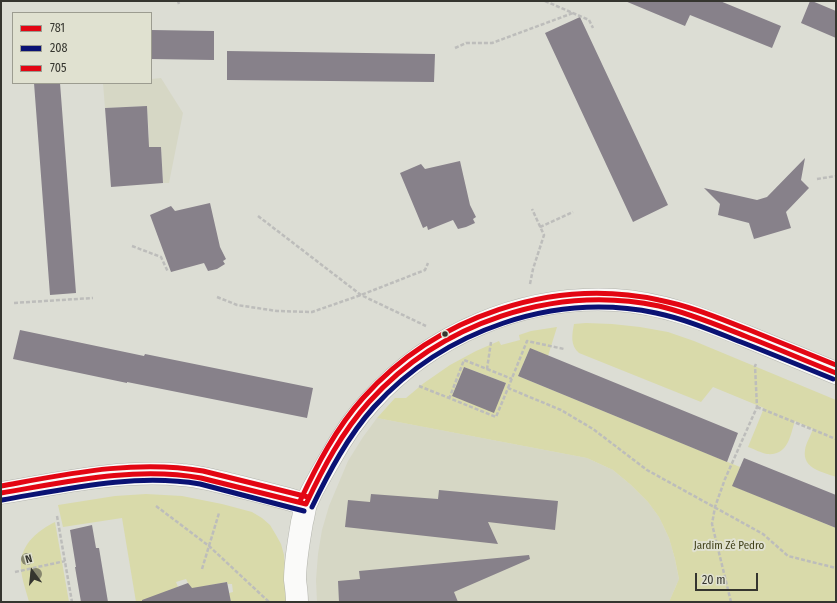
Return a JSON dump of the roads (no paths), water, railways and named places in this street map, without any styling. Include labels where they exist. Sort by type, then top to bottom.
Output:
[{"type":"street","points":[[297,602],[295,580],[297,555],[306,504],[319,477],[350,427],[369,403],[397,375],[414,361],[439,344],[494,318],[523,309],[553,303],[584,300],[614,300],[645,303],[704,319],[836,373]]},
{"type":"street","points":[[1,493],[111,475],[151,473],[205,478],[306,504]]},
{"type":"park label","name":"Jardim Zé Pedro","points":[[729,546]]}]
